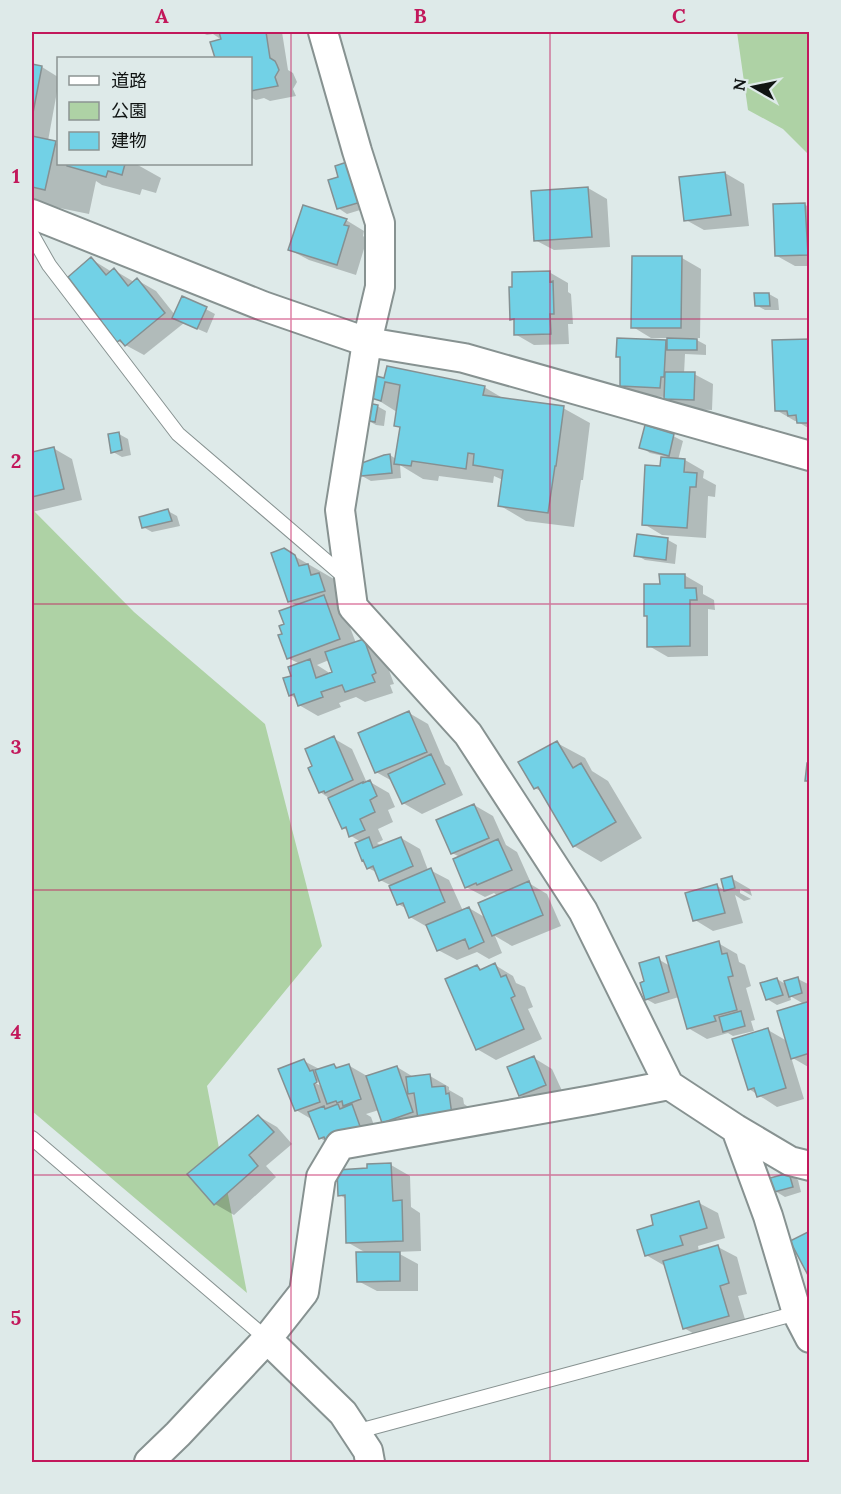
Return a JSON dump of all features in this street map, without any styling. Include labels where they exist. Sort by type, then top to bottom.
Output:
[{"type":"street","points":[[323,32],[380,223],[380,287],[367,342],[340,510],[353,607],[468,734],[583,911],[669,1085],[790,1161],[810,1167]]},
{"type":"street","points":[[32,213],[263,306],[367,342],[464,358],[810,456]]},
{"type":"street","points":[[149,1462],[267,1339],[304,1292],[321,1177],[340,1145],[669,1085]]},
{"type":"street","points":[[736,1129],[768,1216],[797,1313],[810,1338]]},
{"type":"street","points":[[267,1339],[343,1413],[368,1451],[370,1462]]},
{"type":"lane","points":[[32,235],[49,266],[178,434],[350,581]]},
{"type":"lane","points":[[32,1138],[267,1339]]},
{"type":"lane","points":[[355,1432],[797,1313]]},
{"type":"green space","points":[[737,32],[809,32],[809,155],[783,129],[748,110]]},
{"type":"green space","points":[[32,509],[134,612],[265,724],[322,946],[207,1086],[247,1293],[32,1111]]},
{"type":"building","points":[[219,32],[266,32],[270,58],[275,61],[279,70],[275,77],[278,86],[252,91],[252,57],[215,57],[210,42],[221,39]]},
{"type":"building","points":[[32,64],[42,66],[32,118]]},
{"type":"building","points":[[32,136],[56,141],[45,190],[32,187]]},
{"type":"building","points":[[350,161],[361,202],[337,209],[328,180],[338,177],[335,166]]},
{"type":"building","points":[[125,165],[122,175],[108,171],[106,177],[67,166]]},
{"type":"building","points":[[725,172],[731,215],[684,221],[679,177]]},
{"type":"building","points":[[588,187],[592,237],[534,241],[531,191]]},
{"type":"building","points":[[805,203],[808,255],[775,256],[773,204]]},
{"type":"building","points":[[303,205],[347,219],[344,225],[349,226],[337,265],[288,250]]},
{"type":"building","points":[[632,256],[682,256],[681,328],[631,328]]},
{"type":"building","points":[[91,257],[106,275],[114,268],[128,286],[137,278],[165,313],[125,346],[120,340],[117,342],[68,277]]},
{"type":"building","points":[[550,271],[550,282],[553,281],[554,314],[550,314],[551,334],[514,335],[514,319],[510,320],[509,287],[512,287],[512,272]]},
{"type":"building","points":[[754,293],[769,293],[770,306],[755,306]]},
{"type":"building","points":[[182,296],[207,307],[197,329],[172,318]]},
{"type":"building","points":[[617,338],[666,340],[664,377],[661,377],[660,388],[620,386],[620,357],[616,357]]},
{"type":"building","points":[[667,338],[697,339],[697,350],[667,350]]},
{"type":"building","points":[[810,339],[810,423],[797,423],[796,415],[788,416],[787,411],[775,411],[772,340]]},
{"type":"building","points":[[387,366],[485,386],[483,395],[564,406],[548,513],[498,506],[503,470],[473,465],[474,454],[468,453],[466,469],[412,461],[411,466],[394,464],[400,427],[394,426],[400,385],[385,382],[381,401],[371,398],[376,376],[384,378]]},
{"type":"building","points":[[665,372],[695,372],[694,400],[664,399]]},
{"type":"building","points":[[368,403],[378,405],[375,422],[365,420]]},
{"type":"building","points":[[645,425],[674,434],[669,456],[639,448]]},
{"type":"building","points":[[119,432],[122,450],[111,453],[108,434]]},
{"type":"building","points":[[54,447],[64,489],[32,497],[32,452]]},
{"type":"building","points":[[390,454],[392,473],[361,476],[359,464]]},
{"type":"building","points":[[661,457],[685,459],[684,472],[697,473],[696,487],[690,487],[687,528],[642,525],[645,465],[660,466]]},
{"type":"building","points":[[168,509],[172,521],[142,528],[139,517]]},
{"type":"building","points":[[637,534],[668,538],[666,560],[634,556]]},
{"type":"building","points":[[284,548],[295,555],[299,566],[308,564],[311,575],[319,573],[325,591],[288,602],[271,553]]},
{"type":"building","points":[[659,574],[685,574],[685,588],[696,588],[697,600],[690,600],[690,646],[647,647],[644,584],[660,584]]},
{"type":"building","points":[[324,595],[340,639],[287,659],[278,635],[282,634],[279,626],[284,624],[279,611]]},
{"type":"building","points":[[364,639],[376,673],[372,675],[375,682],[345,692],[342,685],[321,692],[323,697],[298,706],[294,694],[289,696],[283,678],[291,676],[288,667],[310,659],[316,678],[332,672],[325,652]]},
{"type":"building","points":[[409,711],[427,752],[375,773],[358,733]]},
{"type":"building","points":[[334,736],[353,780],[325,793],[324,791],[319,793],[308,768],[312,766],[305,749]]},
{"type":"building","points":[[557,741],[573,768],[581,763],[616,822],[573,847],[538,787],[534,789],[518,762]]},
{"type":"building","points":[[431,754],[445,784],[402,804],[388,774]]},
{"type":"building","points":[[807,763],[810,763],[810,781],[805,781]]},
{"type":"building","points":[[370,780],[377,796],[370,800],[375,812],[360,819],[365,830],[349,837],[346,827],[342,829],[328,798]]},
{"type":"building","points":[[474,804],[489,838],[451,854],[436,820]]},
{"type":"building","points":[[369,837],[373,848],[401,837],[413,866],[379,881],[373,866],[367,869],[355,843]]},
{"type":"building","points":[[498,839],[512,870],[465,888],[453,859]]},
{"type":"building","points":[[431,868],[445,902],[409,918],[403,903],[397,905],[389,886]]},
{"type":"building","points":[[732,876],[735,888],[724,891],[721,879]]},
{"type":"building","points":[[529,881],[543,915],[492,936],[478,903]]},
{"type":"building","points":[[717,884],[725,913],[693,921],[685,893]]},
{"type":"building","points":[[469,907],[484,942],[469,949],[465,939],[437,951],[426,925]]},
{"type":"building","points":[[719,941],[722,954],[727,953],[733,976],[728,977],[737,1010],[714,1016],[716,1021],[687,1029],[666,956]]},
{"type":"building","points":[[659,957],[669,992],[645,1000],[640,983],[644,981],[639,963]]},
{"type":"building","points":[[495,963],[501,977],[506,975],[515,996],[511,998],[524,1029],[476,1050],[445,979],[477,965],[480,970]]},
{"type":"building","points":[[798,977],[802,993],[789,997],[784,981]]},
{"type":"building","points":[[777,978],[783,995],[766,1000],[760,983]]},
{"type":"building","points":[[810,1001],[810,1053],[791,1059],[777,1011]]},
{"type":"building","points":[[741,1011],[745,1026],[723,1032],[719,1017]]},
{"type":"building","points":[[768,1028],[786,1088],[757,1097],[754,1088],[748,1090],[732,1039]]},
{"type":"building","points":[[534,1056],[546,1085],[519,1096],[507,1067]]},
{"type":"building","points":[[304,1059],[310,1071],[313,1070],[317,1082],[314,1084],[320,1102],[295,1111],[278,1069]]},
{"type":"building","points":[[334,1064],[336,1068],[349,1064],[361,1099],[343,1106],[342,1101],[327,1104],[315,1070]]},
{"type":"building","points":[[397,1066],[413,1112],[382,1123],[366,1076]]},
{"type":"building","points":[[430,1074],[432,1087],[445,1086],[446,1094],[449,1093],[452,1115],[418,1119],[414,1093],[408,1094],[406,1077]]},
{"type":"building","points":[[338,1104],[340,1109],[352,1104],[361,1129],[326,1141],[324,1137],[319,1139],[308,1112]]},
{"type":"building","points":[[258,1115],[274,1132],[249,1155],[258,1166],[214,1205],[187,1174]]},
{"type":"building","points":[[391,1163],[393,1201],[402,1200],[403,1241],[346,1243],[345,1195],[338,1196],[337,1170],[367,1168],[367,1164]]},
{"type":"building","points":[[789,1173],[793,1187],[774,1192],[770,1178]]},
{"type":"building","points":[[699,1201],[707,1228],[680,1236],[683,1245],[645,1256],[637,1230],[653,1225],[651,1215]]},
{"type":"building","points":[[810,1231],[810,1279],[790,1241]]},
{"type":"building","points":[[718,1245],[729,1283],[720,1286],[729,1316],[683,1329],[663,1261]]},
{"type":"building","points":[[356,1252],[400,1252],[400,1281],[357,1282]]}]
